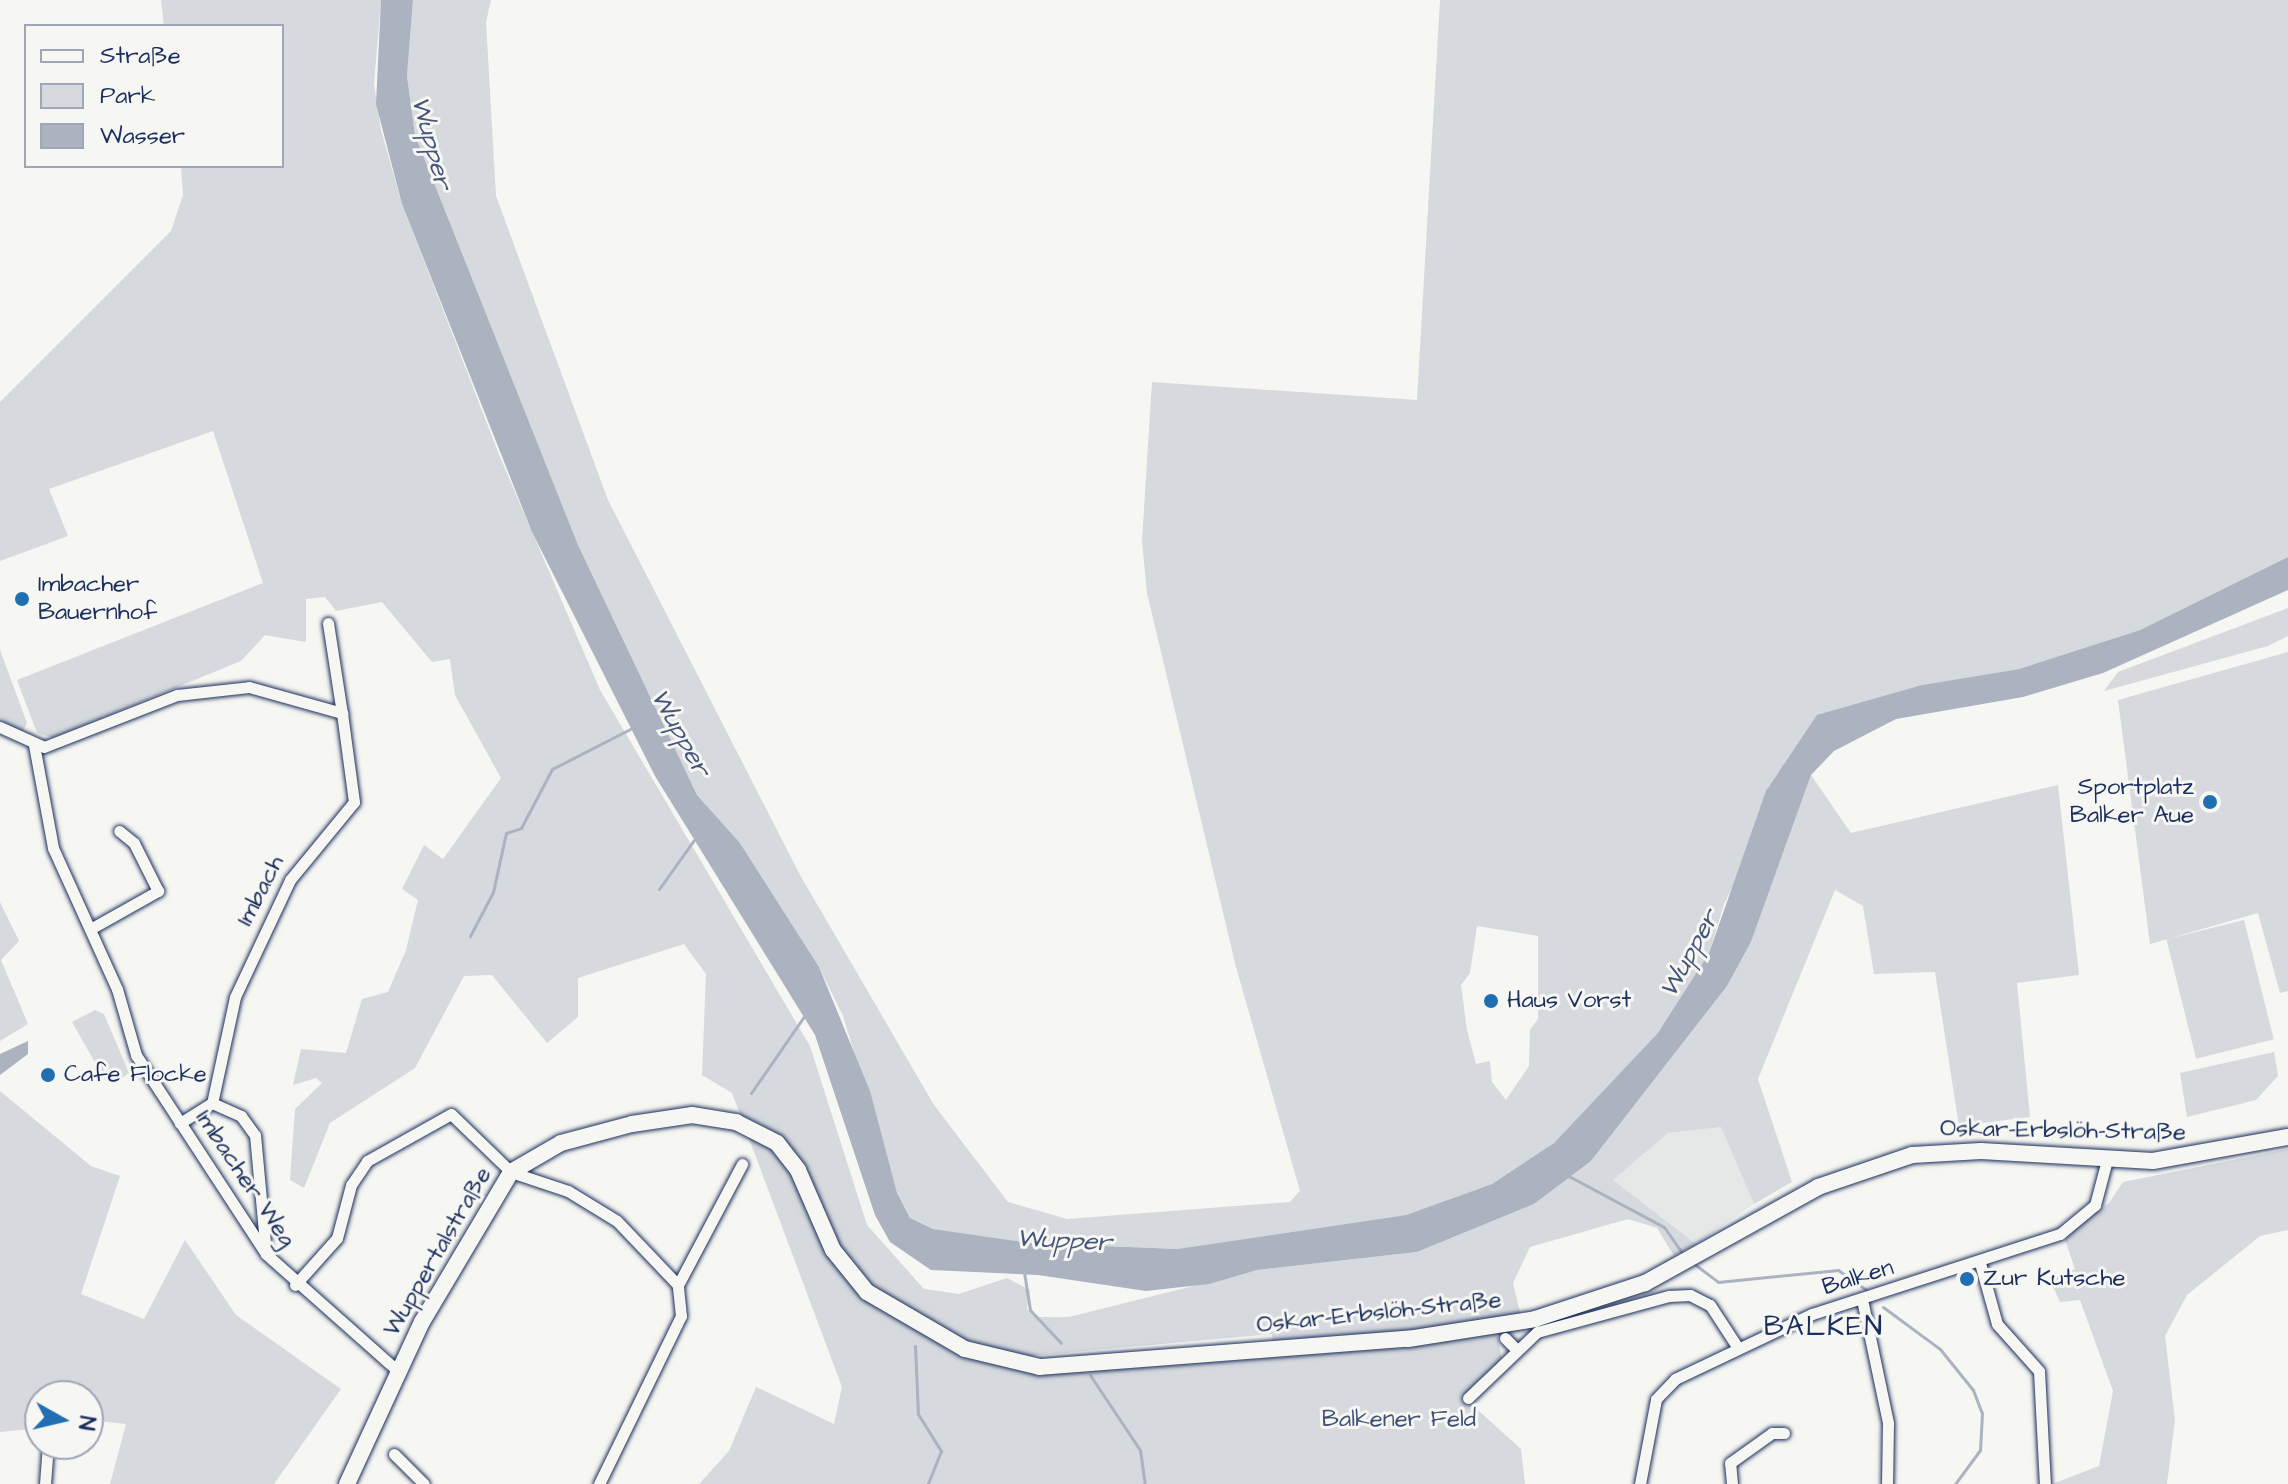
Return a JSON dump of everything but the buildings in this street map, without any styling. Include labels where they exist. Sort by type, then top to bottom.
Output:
[{"type":"main road","name":"Wuppertalstraße","points":[[347,1484],[398,1371],[511,1172],[561,1143],[632,1124],[692,1115],[736,1122]]},
{"type":"main road","name":"Oskar-Erbslöh-Straße","points":[[736,1122],[784,1149],[833,1250],[867,1292],[965,1349],[1023,1365],[1463,1332],[1575,1307],[1690,1264],[1818,1187],[1894,1159],[1981,1151],[2107,1160],[2191,1158],[2288,1137]]},
{"type":"street","name":"Imbach","points":[[212,1103],[243,978],[307,851],[354,802],[328,623]]},
{"type":"street","points":[[0,727],[34,745],[205,689],[275,690],[342,713]]},
{"type":"street","name":"Imbacher Weg","points":[[34,745],[53,848],[92,928],[136,1055],[266,1254],[295,1285],[398,1371]]},
{"type":"street","points":[[92,928],[158,891],[134,843],[119,831]]},
{"type":"street","points":[[180,1123],[212,1103],[241,1116],[255,1135],[266,1254]]},
{"type":"street","points":[[295,1285],[337,1238],[351,1185],[367,1161],[394,1141],[451,1114],[511,1172],[568,1191],[617,1221],[678,1285]]},
{"type":"street","name":"Balken","points":[[1640,1484],[1656,1399],[1677,1378],[1812,1314],[1863,1304],[2060,1234],[2095,1205],[2107,1160]]},
{"type":"street","points":[[599,1484],[681,1316],[678,1285],[742,1164]]},
{"type":"street","points":[[1980,1263],[1997,1324],[2039,1371],[2045,1484]]},
{"type":"street","points":[[1468,1398],[1537,1332],[1690,1295],[1710,1305],[1738,1348]]},
{"type":"street","points":[[1863,1304],[1888,1423],[1887,1484]]},
{"type":"street","points":[[1505,1338],[1517,1350]]},
{"type":"street","points":[[1732,1484],[1730,1463],[1772,1433],[1784,1433]]},
{"type":"street","points":[[394,1454],[424,1484]]},
{"type":"street","points":[[45,1484],[47,1460]]},
{"type":"shaded area","points":[[1721,1127],[1754,1204],[1696,1244],[1612,1180],[1668,1133]]},
{"type":"green space","name":"Balkener Feld","points":[[161,0],[381,0],[374,84],[381,130],[402,204],[500,457],[600,690],[810,1046],[867,1225],[924,1289],[959,1294],[1007,1278],[1030,1290],[1027,1309],[1037,1317],[1069,1317],[1257,1270],[1417,1252],[1534,1204],[1591,1161],[1727,986],[1751,942],[1811,775],[1851,833],[2058,785],[2079,975],[2017,983],[2030,1117],[1959,1126],[1935,972],[1874,974],[1863,906],[1835,890],[1758,1079],[1792,1182],[1754,1204],[1721,1127],[1668,1133],[1613,1180],[1696,1244],[1674,1256],[1657,1228],[1628,1219],[1530,1247],[1513,1283],[1524,1329],[1497,1335],[1502,1359],[1469,1402],[1521,1449],[1525,1484],[699,1484],[729,1451],[756,1387],[834,1424],[842,1387],[732,1093],[702,1075],[706,974],[684,944],[578,978],[578,1017],[547,1043],[492,975],[464,976],[415,1068],[330,1123],[304,1188],[290,1180],[295,1109],[322,1083],[316,1078],[293,1085],[301,1049],[346,1053],[362,999],[388,992],[406,950],[418,900],[402,889],[424,845],[443,859],[501,778],[455,695],[450,659],[432,662],[382,602],[336,611],[325,597],[306,599],[306,642],[265,635],[241,661],[53,738],[37,733],[17,680],[263,583],[213,431],[49,489],[68,536],[0,561],[0,402],[171,231],[183,195],[181,168],[284,168],[284,24],[164,24]],"holes":[[[1272,1334],[1274,1354],[1032,1372],[1030,1356]]]},
{"type":"green space","points":[[413,0],[491,0],[486,22],[496,196],[608,500],[800,875],[934,1105],[1008,1202],[1067,1219],[1290,1202],[1300,1191],[1236,967],[1147,593],[1142,541],[1152,382],[1417,400],[1440,0],[2288,0],[2288,557],[2140,630],[2019,669],[1922,685],[1817,716],[1724,904],[1709,953],[1658,1034],[1554,1143],[1492,1184],[1406,1215],[1177,1249],[1030,1243],[933,1229],[910,1218],[897,1193],[843,1016],[819,967],[740,843],[697,795],[578,545],[415,135],[407,76]],"holes":[[[1477,926],[1538,936],[1538,1019],[1530,1030],[1529,1066],[1506,1100],[1492,1082],[1490,1061],[1476,1064],[1467,1030],[1461,985],[1470,973]]]},
{"type":"green space","points":[[2288,608],[2288,636],[2268,646],[2104,691],[2118,672]]},
{"type":"green space","points":[[0,650],[27,723],[21,735],[0,723]]},
{"type":"green space","name":"Sportplatz Balker Aue","points":[[2288,652],[2288,991],[2280,993],[2258,913],[2150,944],[2118,700]]},
{"type":"green space","points":[[0,902],[19,941],[1,960],[28,1024],[0,1041]]},
{"type":"green space","points":[[2244,920],[2274,1039],[2196,1059],[2166,939]]},
{"type":"green space","points":[[95,1010],[104,1014],[129,1073],[115,1083],[105,1080],[72,1022]]},
{"type":"green space","points":[[2274,1052],[2278,1076],[2256,1100],[2187,1117],[2180,1073]]},
{"type":"green space","points":[[0,1091],[91,1166],[120,1176],[81,1294],[144,1319],[185,1240],[236,1315],[341,1389],[274,1484],[110,1484],[126,1424],[104,1422],[104,1380],[24,1380],[24,1430],[0,1432]]},
{"type":"green space","points":[[2288,1149],[2288,1230],[2260,1236],[2187,1295],[2165,1336],[2175,1420],[2167,1484],[2052,1484],[2099,1466],[2113,1391],[2080,1300],[2060,1302],[2050,1280],[2075,1269],[2063,1234],[2109,1203],[2123,1182]]},
{"type":"water","points":[[381,0],[413,0],[407,76],[415,135],[578,545],[697,795],[740,843],[819,967],[870,1091],[897,1193],[910,1218],[933,1229],[1030,1243],[1177,1249],[1406,1215],[1492,1184],[1554,1143],[1658,1033],[1709,953],[1766,791],[1817,715],[1922,685],[2019,669],[2140,630],[2288,557],[2288,590],[2103,673],[2023,697],[1896,719],[1834,751],[1811,775],[1751,942],[1727,986],[1591,1161],[1534,1204],[1417,1252],[1257,1270],[1209,1284],[1146,1291],[1038,1275],[931,1270],[890,1242],[875,1215],[815,1035],[655,776],[532,532],[402,204],[376,104]]},
{"type":"water","points":[[28,1041],[28,1054],[0,1075],[0,1054]]},
{"type":"waterway","name":"Imbach","points":[[470,936],[493,892],[506,833],[521,828],[552,769],[632,728]]},
{"type":"waterway","points":[[659,889],[694,840]]},
{"type":"waterway","points":[[751,1093],[807,1012]]},
{"type":"waterway","points":[[1565,1174],[1664,1227],[1684,1256]]},
{"type":"waterway","points":[[1693,1263],[1718,1282],[1838,1270],[1870,1292]]},
{"type":"waterway","points":[[1024,1272],[1030,1310],[1061,1343]]},
{"type":"waterway","points":[[1883,1307],[1940,1349],[1973,1390],[1982,1413],[1980,1450],[1955,1484]]},
{"type":"waterway","points":[[915,1346],[918,1414],[941,1451],[928,1484]]},
{"type":"waterway","points":[[1090,1375],[1140,1450],[1145,1484]]},
{"type":"place","name":"Imbacher Bauernhof","points":[[22,599]]},
{"type":"place","name":"Sportplatz Balker Aue","points":[[2210,802]]},
{"type":"place","name":"Haus Vorst","points":[[1491,1001]]},
{"type":"place","name":"Cafe Flocke","points":[[48,1075]]},
{"type":"place","name":"Zur Kutsche","points":[[1967,1279]]},
{"type":"district","name":"BALKEN","points":[[1824,1327]]},
{"type":"water label","name":"Wupper","points":[[431,143]]},
{"type":"water label","name":"Wupper","points":[[680,733]]},
{"type":"water label","name":"Wupper","points":[[1690,954]]},
{"type":"water label","name":"Wupper","points":[[1064,1241]]}]
